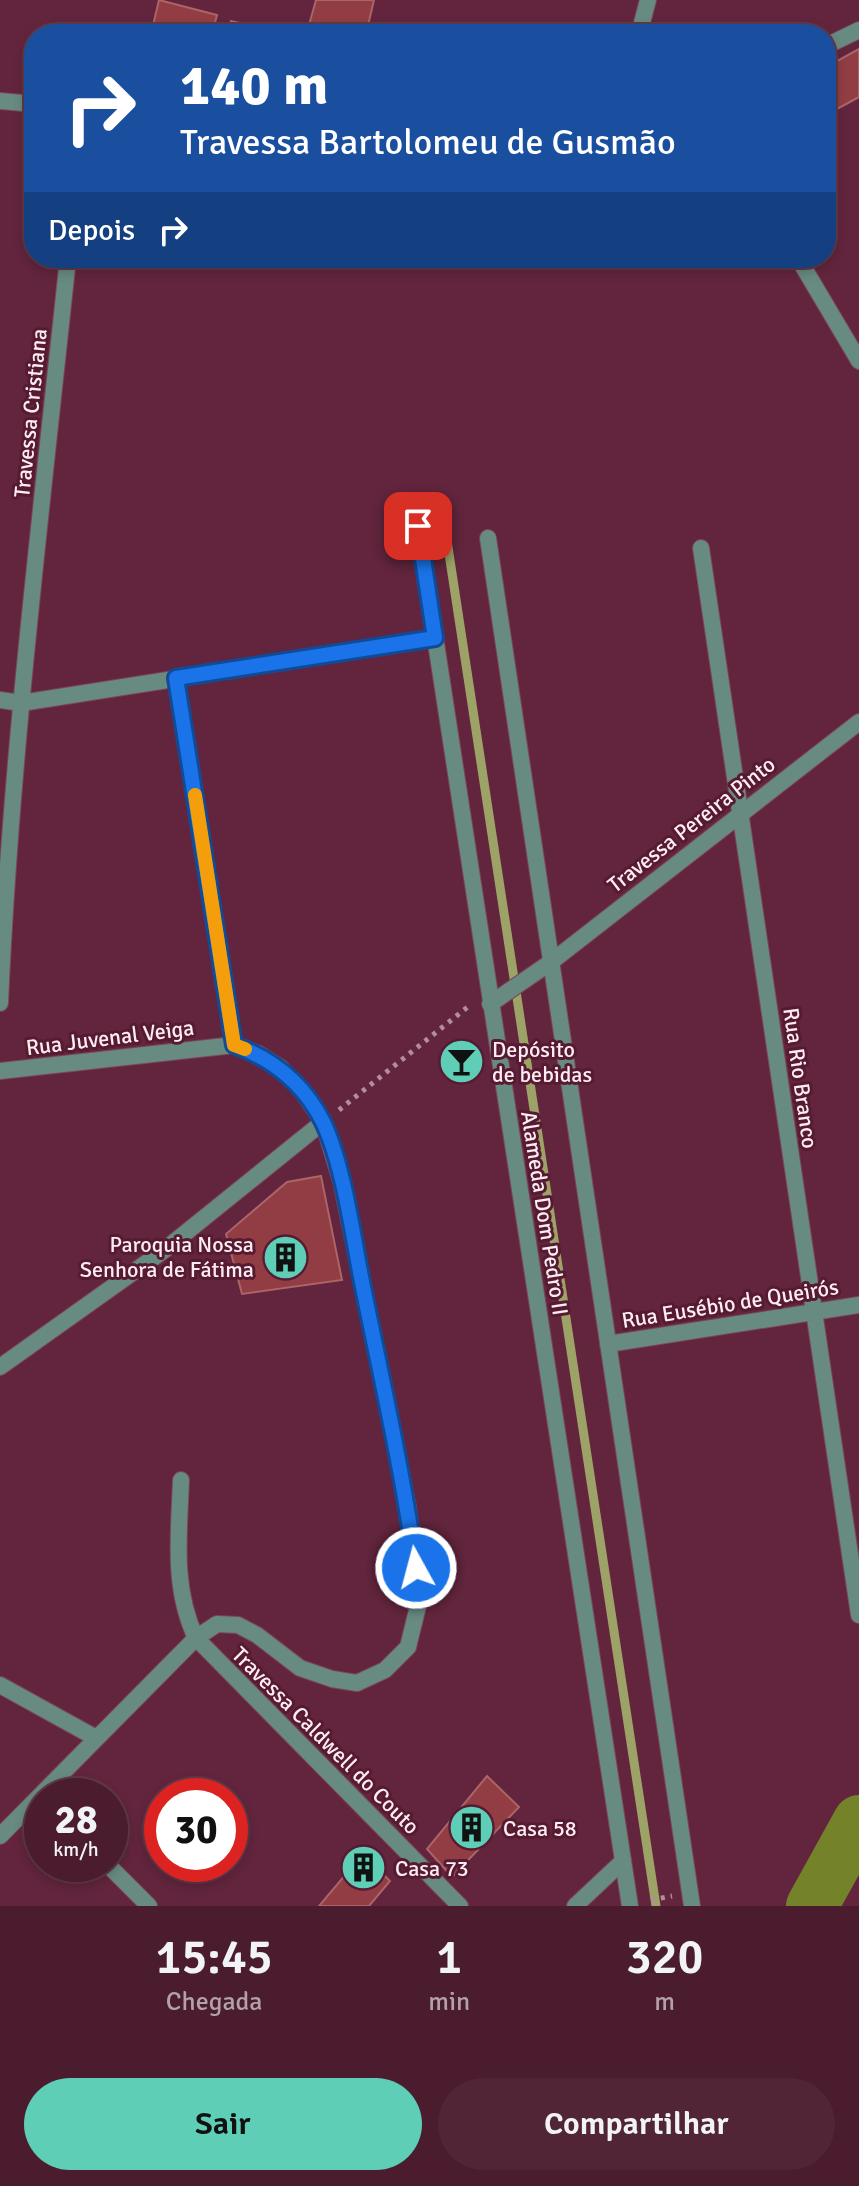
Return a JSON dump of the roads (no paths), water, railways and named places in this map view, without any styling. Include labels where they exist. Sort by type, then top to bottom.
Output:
[{"type":"street","points":[[642,24],[648,0]]},
{"type":"street","points":[[836,41],[859,30]]},
{"type":"street","points":[[0,101],[24,103]]},
{"type":"street","name":"Travessa Cristiana","points":[[0,1003],[2,914],[21,703],[67,268]]},
{"type":"street","points":[[804,268],[859,361]]},
{"type":"street","name":"Alameda Dom Pedro II","points":[[418,526],[493,997],[623,1861],[635,1904]]},
{"type":"street","name":"Alameda Dom Pedro II","points":[[488,538],[692,1906]]},
{"type":"street","name":"Rua Rio Branco","points":[[701,548],[859,1615]]},
{"type":"street","points":[[0,700],[21,703],[435,638]]},
{"type":"street","points":[[58,1778],[196,1638],[217,1624],[238,1625],[257,1635],[300,1668],[332,1679],[357,1683],[385,1670],[408,1647],[420,1598],[408,1507],[341,1181],[323,1122],[281,1068],[259,1054],[234,1045],[176,678]]},
{"type":"street","name":"Travessa Pereira Pinto","points":[[551,962],[859,722]]},
{"type":"street","points":[[493,997],[551,962]]},
{"type":"street","name":"Rua Juvenal Veiga","points":[[0,1071],[234,1045]]},
{"type":"street","points":[[0,1367],[163,1251],[323,1122]]},
{"type":"street","name":"Rua Eusébio de Queirós","points":[[608,1344],[859,1305]]},
{"type":"street","points":[[181,1480],[178,1580],[187,1619],[196,1638]]},
{"type":"street","name":"Travessa Caldwell do Couto","points":[[196,1638],[460,1906]]},
{"type":"street","points":[[0,1685],[96,1738]]},
{"type":"street","points":[[0,1836],[24,1813]]},
{"type":"street","points":[[575,1906],[623,1861]]},
{"type":"street","points":[[125,1882],[149,1906]]},
{"type":"waterway","points":[[444,521],[656,1906]]},
{"type":"waterway","points":[[812,1906],[859,1821]]},
{"type":"place","name":"Depósito de bebidas","points":[[461,1062]]},
{"type":"place","name":"Paroquia Nossa Senhora de Fátima","points":[[285,1257]]},
{"type":"place","name":"Casa 58","points":[[472,1828]]},
{"type":"place","name":"Casa 73","points":[[364,1868]]}]
